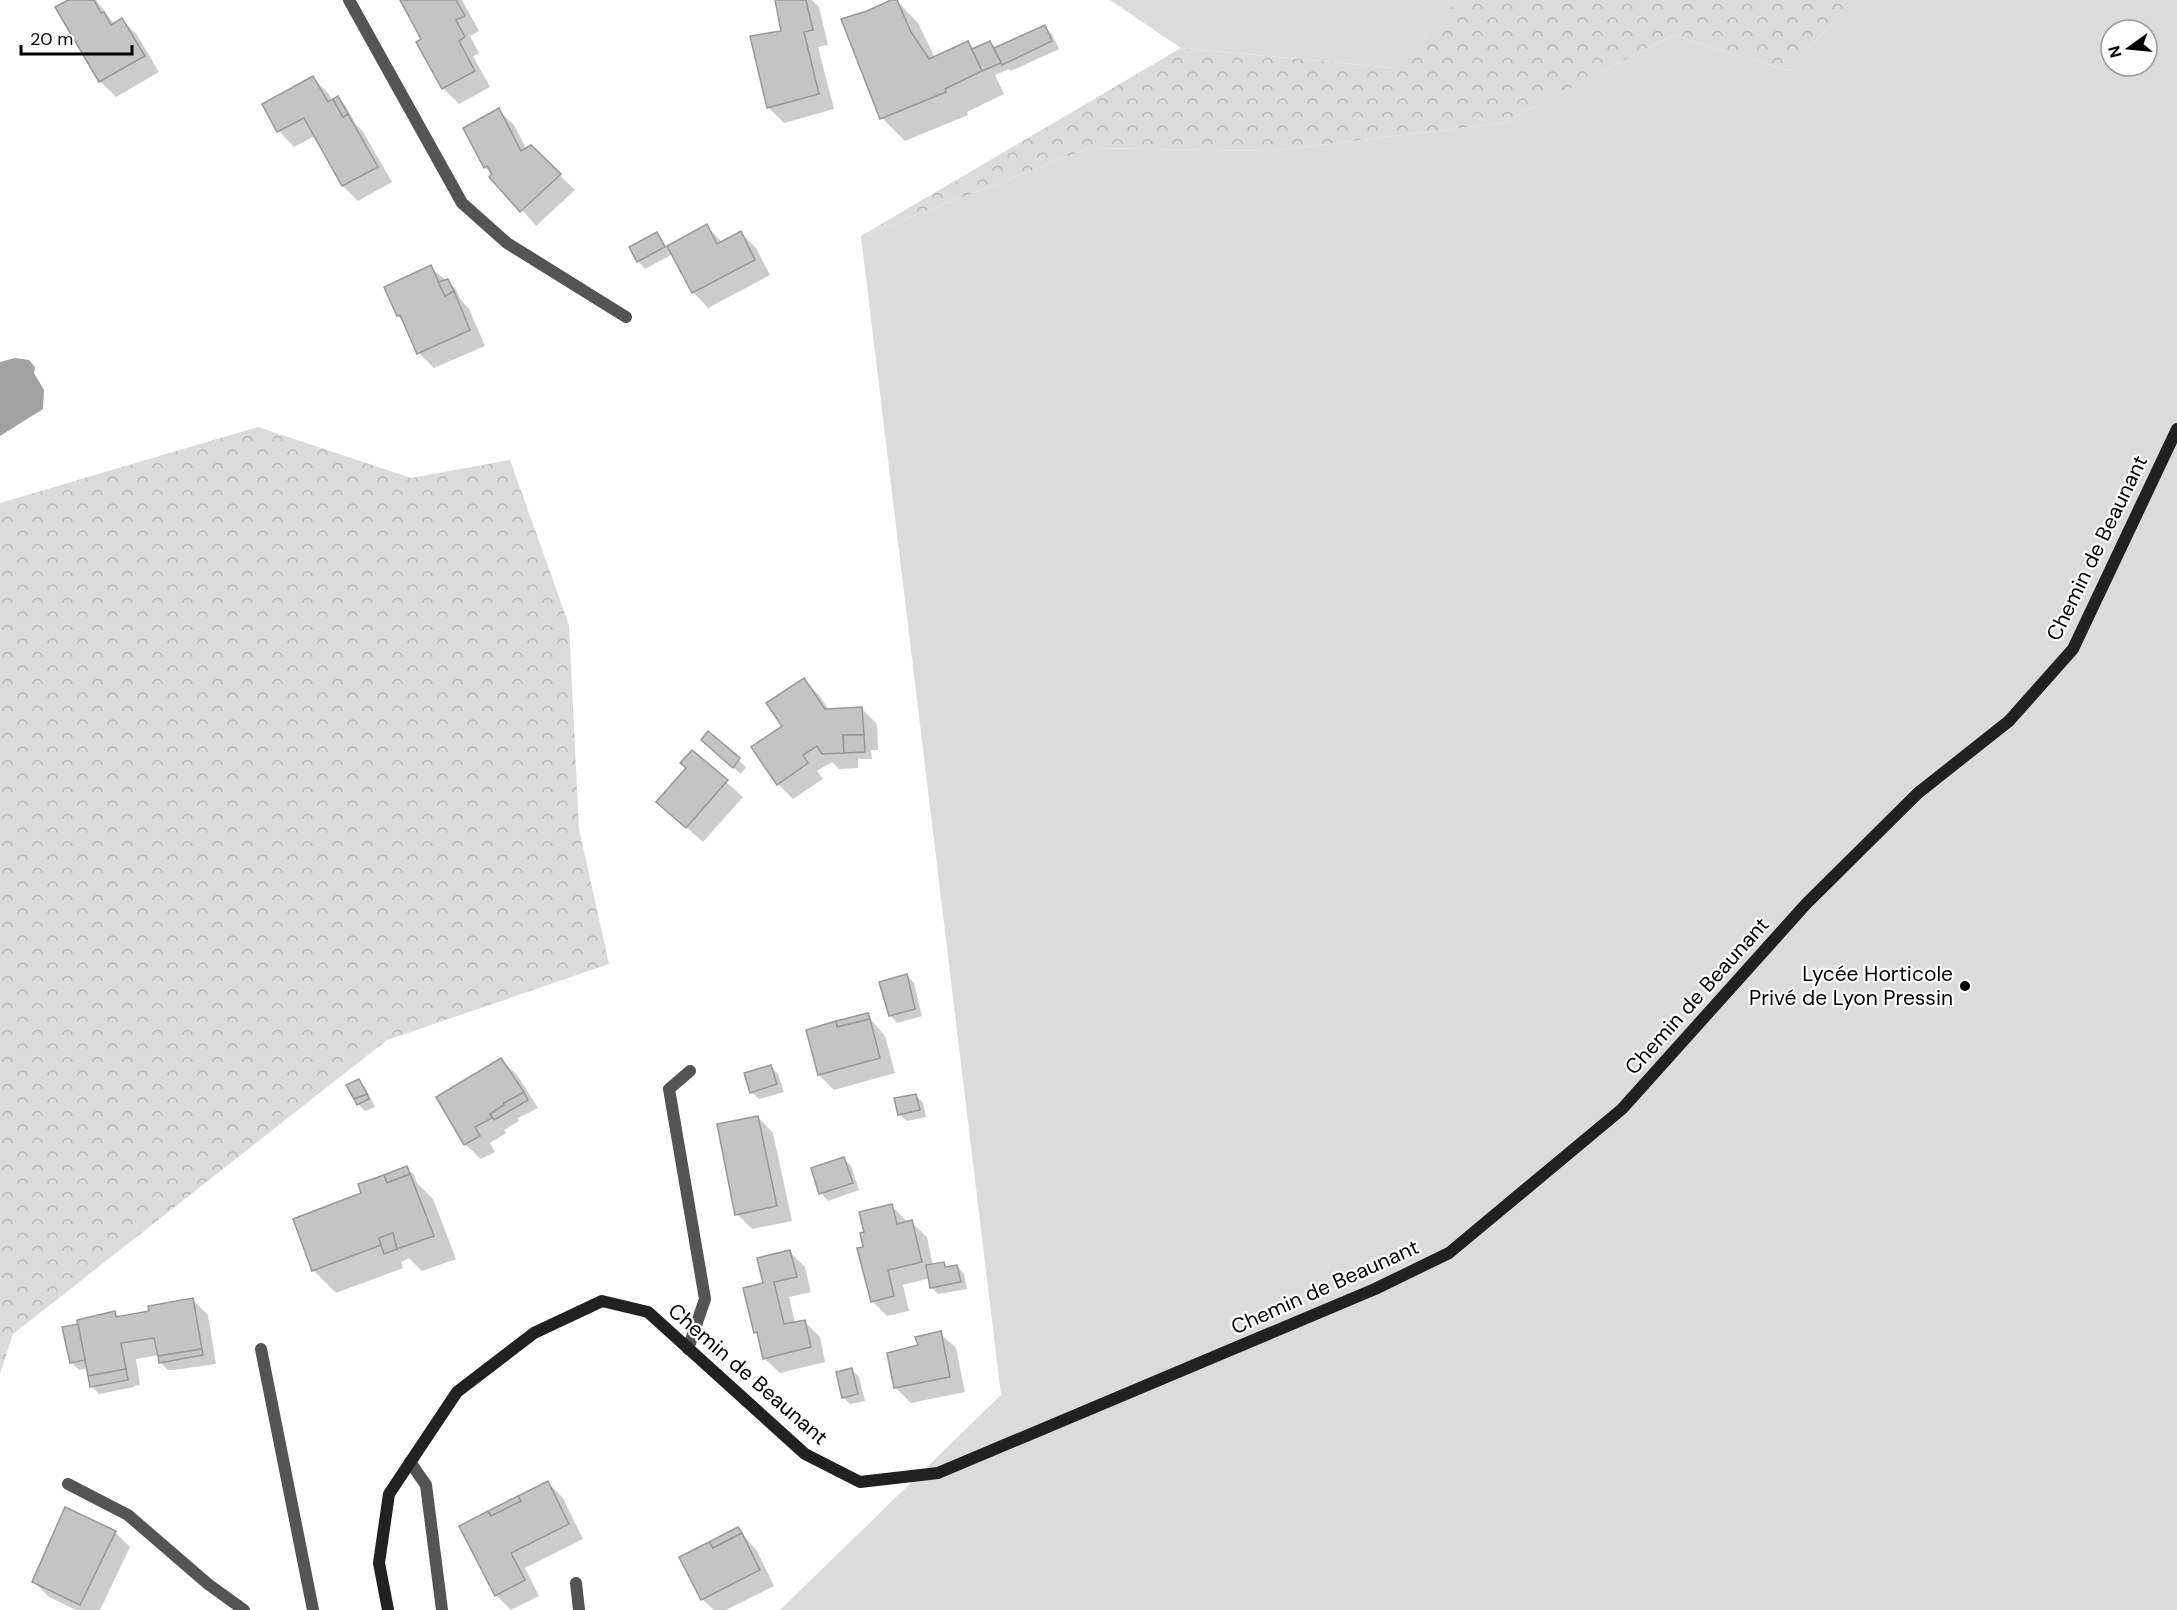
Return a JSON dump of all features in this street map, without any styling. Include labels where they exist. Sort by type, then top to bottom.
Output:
[{"type":"street","points":[[349,0],[462,203],[507,243],[626,316]]},
{"type":"street","name":"Chemin de Beaunant","points":[[388,1610],[379,1563],[389,1494],[457,1392],[534,1333],[602,1301],[648,1312],[805,1454],[860,1482],[938,1473],[1375,1289],[1449,1253],[1622,1109],[1806,904],[1918,793],[2009,721],[2073,649],[2177,429]]},
{"type":"street","points":[[688,1349],[705,1299],[669,1089],[690,1071]]},
{"type":"street","points":[[261,1349],[312,1610]]},
{"type":"street","points":[[410,1461],[426,1485],[442,1610]]},
{"type":"street","points":[[68,1484],[128,1515],[208,1584],[244,1610]]},
{"type":"street","points":[[576,1583],[579,1610]]},
{"type":"green space","points":[[1110,0],[1458,0],[1394,68],[1181,48]]},
{"type":"green space","points":[[1458,0],[1851,0],[1790,71],[1673,35],[1503,123],[1269,151],[1090,148],[861,236],[1181,48],[1394,68]]},
{"type":"green space","points":[[1851,0],[2177,0],[2177,1610],[780,1610],[1001,1395],[861,236],[1090,148],[1269,151],[1503,123],[1673,35],[1790,71]]},
{"type":"green space","points":[[258,427],[411,478],[510,460],[569,625],[579,829],[609,964],[387,1040],[13,1334],[0,1374],[0,503]]},
{"type":"shaded area","points":[[15,358],[29,360],[35,367],[34,373],[44,390],[43,409],[0,436],[0,362]]},
{"type":"building","points":[[68,0],[94,0],[111,25],[122,18],[145,56],[99,82],[55,7]]},
{"type":"building","points":[[400,0],[456,0],[465,16],[456,20],[465,37],[459,41],[475,71],[442,89],[416,42],[421,39]]},
{"type":"building","points":[[775,0],[806,0],[813,30],[804,32],[819,94],[767,108],[750,36],[781,31]]},
{"type":"building","points":[[891,0],[897,0],[911,32],[929,59],[968,41],[982,71],[945,89],[946,92],[880,119],[841,19]]},
{"type":"building","points":[[1045,25],[1052,41],[1002,65],[994,48]]},
{"type":"building","points":[[990,41],[1001,63],[982,71],[972,49]]},
{"type":"building","points":[[313,76],[328,102],[333,99],[343,117],[348,114],[378,167],[342,186],[304,118],[277,132],[262,104]]},
{"type":"building","points":[[338,96],[348,114],[343,117],[333,99]]},
{"type":"building","points":[[499,108],[521,151],[531,145],[561,174],[520,212],[489,177],[492,174],[487,166],[484,168],[463,128]]},
{"type":"building","points":[[707,224],[717,244],[741,231],[755,260],[692,293],[667,246]]},
{"type":"building","points":[[657,232],[665,247],[637,262],[629,247]]},
{"type":"building","points":[[431,265],[445,296],[454,291],[470,330],[417,354],[400,315],[397,316],[384,287]]},
{"type":"building","points":[[448,279],[454,291],[445,296],[438,282]]},
{"type":"building","points":[[804,678],[825,709],[862,707],[864,735],[843,735],[844,753],[822,754],[817,746],[803,755],[808,763],[777,785],[751,747],[782,726],[766,703]]},
{"type":"building","points":[[708,731],[740,758],[733,768],[701,740]]},
{"type":"building","points":[[843,735],[864,735],[865,752],[844,753]]},
{"type":"building","points":[[692,750],[728,780],[686,828],[656,802],[686,768],[680,763]]},
{"type":"building","points":[[907,974],[915,1009],[889,1016],[879,982]]},
{"type":"building","points":[[868,1013],[870,1019],[837,1027],[836,1021]]},
{"type":"building","points":[[870,1019],[880,1058],[818,1075],[806,1030],[836,1021],[837,1027]]},
{"type":"building","points":[[501,1058],[524,1092],[504,1103],[490,1114],[492,1118],[475,1127],[480,1136],[464,1145],[436,1097]]},
{"type":"building","points":[[771,1065],[777,1084],[750,1093],[744,1073]]},
{"type":"building","points":[[359,1079],[367,1094],[354,1099],[346,1085]]},
{"type":"building","points":[[524,1092],[528,1100],[494,1120],[490,1114]]},
{"type":"building","points":[[367,1094],[369,1099],[357,1105],[354,1099]]},
{"type":"building","points":[[916,1094],[920,1110],[898,1115],[894,1098]]},
{"type":"building","points":[[758,1116],[777,1206],[735,1215],[717,1124]]},
{"type":"building","points":[[844,1157],[853,1183],[819,1194],[811,1168]]},
{"type":"building","points":[[407,1166],[410,1174],[387,1183],[384,1175]]},
{"type":"building","points":[[410,1174],[434,1236],[397,1249],[393,1233],[379,1238],[381,1245],[312,1271],[293,1219],[361,1193],[358,1184],[384,1175],[387,1183]]},
{"type":"building","points":[[892,1204],[897,1224],[912,1220],[922,1262],[888,1270],[894,1296],[871,1302],[857,1248],[863,1247],[860,1233],[864,1232],[859,1212]]},
{"type":"building","points":[[393,1233],[397,1249],[384,1254],[379,1238]]},
{"type":"building","points":[[790,1250],[797,1277],[774,1282],[784,1324],[805,1320],[811,1347],[763,1359],[743,1288],[763,1283],[757,1258]]},
{"type":"building","points":[[944,1262],[945,1267],[957,1265],[961,1282],[930,1288],[926,1265]]},
{"type":"building","points":[[193,1298],[202,1349],[158,1356],[154,1338],[121,1343],[126,1369],[88,1376],[77,1320],[115,1311],[116,1317],[149,1311],[148,1306]]},
{"type":"building","points":[[78,1324],[85,1360],[70,1363],[62,1327]]},
{"type":"building","points":[[941,1331],[950,1377],[894,1388],[887,1353],[918,1345],[915,1337]]},
{"type":"building","points":[[202,1349],[203,1355],[159,1363],[158,1356]]},
{"type":"building","points":[[852,1368],[858,1394],[842,1398],[836,1372]]},
{"type":"building","points":[[126,1369],[128,1380],[90,1387],[88,1376]]},
{"type":"building","points":[[548,1481],[569,1524],[511,1553],[525,1580],[495,1596],[459,1526],[488,1511],[491,1516],[521,1501],[518,1496]]},
{"type":"building","points":[[518,1496],[521,1501],[491,1516],[488,1511]]},
{"type":"building","points":[[65,1507],[116,1531],[80,1605],[32,1582]]},
{"type":"building","points":[[738,1527],[742,1533],[713,1548],[709,1542]]},
{"type":"building","points":[[742,1533],[760,1570],[701,1600],[679,1557],[709,1542],[713,1548]]},
{"type":"place","name":"Lycée Horticole Privé de Lyon Pressin","points":[[1965,986]]}]
